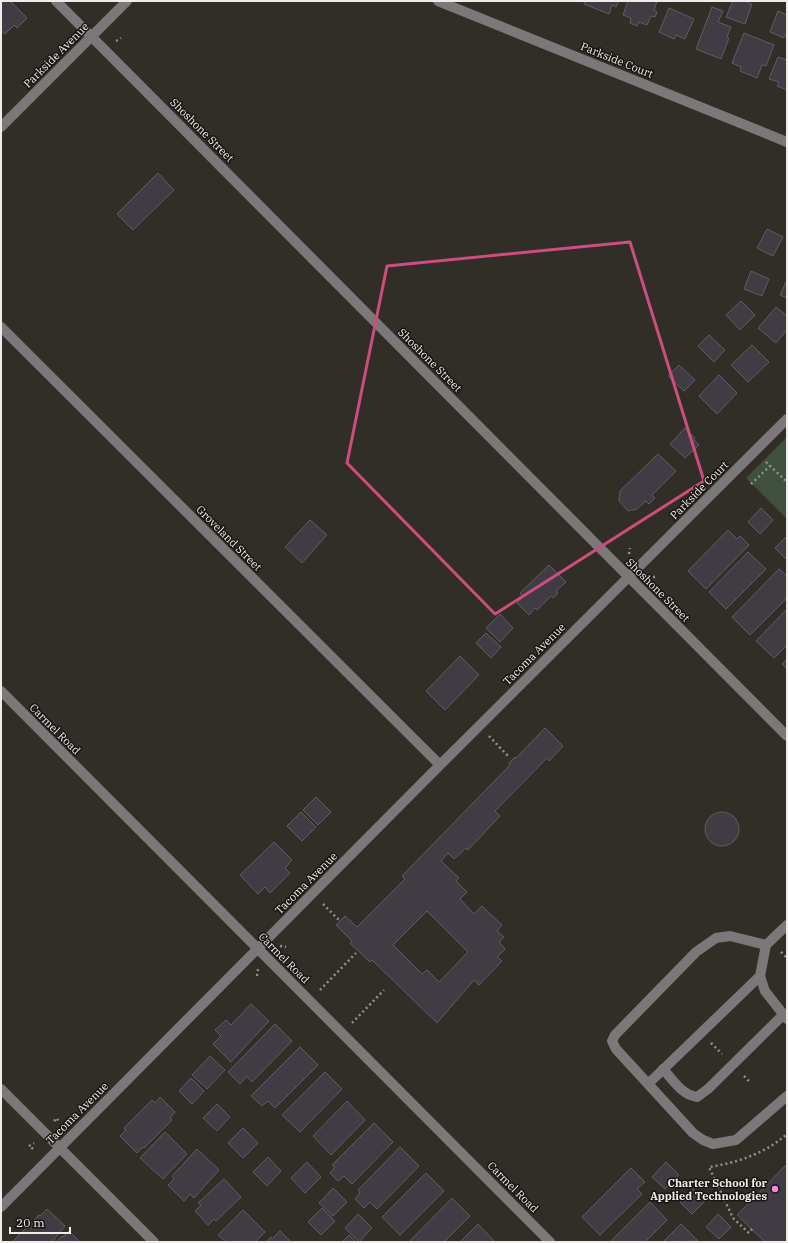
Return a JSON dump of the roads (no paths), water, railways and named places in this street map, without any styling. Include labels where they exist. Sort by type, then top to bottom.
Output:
[{"type":"street","name":"Shoshone Street","points":[[56,1],[787,736]]},
{"type":"street","name":"Parkside Avenue","points":[[1,127],[127,1]]},
{"type":"street","name":"Parkside Court","points":[[438,1],[787,142]]},
{"type":"street","name":"Groveland Street","points":[[1,327],[440,765]]},
{"type":"street","name":"Parkside Court","points":[[628,577],[787,419]]},
{"type":"street","name":"Tacoma Avenue","points":[[1,1207],[628,577]]},
{"type":"street","name":"Carmel Road","points":[[1,691],[550,1242]]},
{"type":"street","points":[[663,1069],[689,1096],[697,1097],[708,1089],[785,1017],[765,991],[760,976],[766,946],[787,925]]},
{"type":"street","points":[[766,946],[730,936],[716,938],[696,952],[615,1035],[612,1042],[616,1049],[694,1133],[703,1140],[713,1144],[736,1140],[787,1096]]},
{"type":"street","points":[[648,1084],[760,976]]},
{"type":"street","points":[[1,1089],[154,1242]]},
{"type":"place","name":"Charter School for Applied Technologies","points":[[775,1189]]}]
